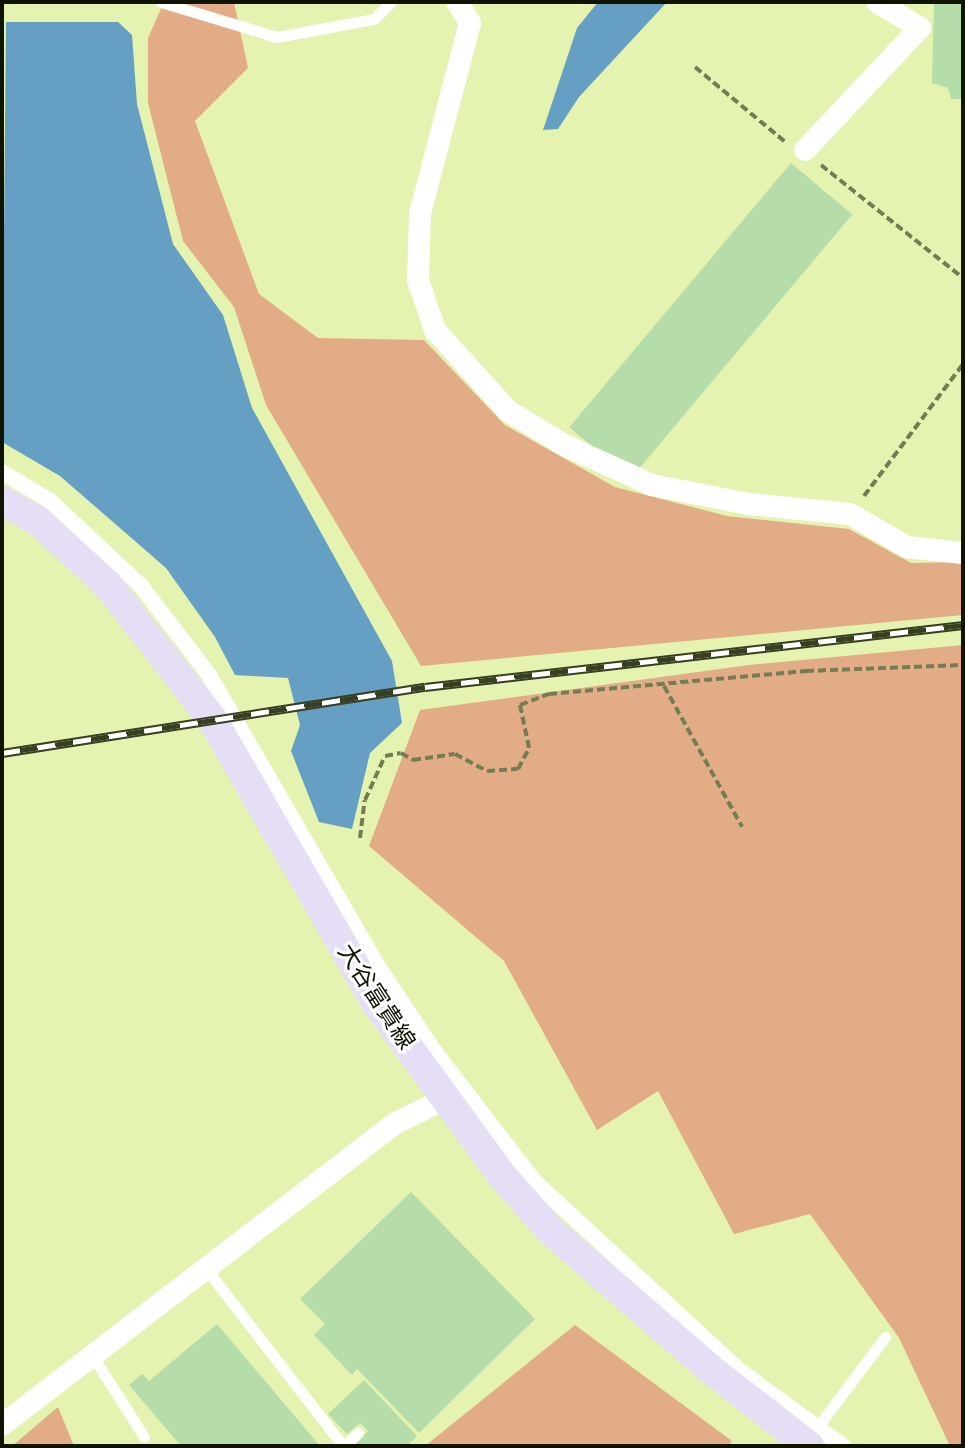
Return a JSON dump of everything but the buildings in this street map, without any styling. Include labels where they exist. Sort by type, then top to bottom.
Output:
[{"type":"main road","name":"大谷富貴線","points":[[2,501],[38,521],[107,584],[212,719],[376,1003],[443,1100],[552,1232],[810,1439]]},
{"type":"street","points":[[457,2],[470,23],[420,214],[418,280],[435,330],[508,411],[566,446],[652,485],[748,504],[850,514],[907,547],[963,553]]},
{"type":"street","points":[[805,150],[920,28],[877,2]]},
{"type":"street","points":[[2,472],[50,501],[141,586],[209,675],[379,968],[434,1051],[534,1181],[810,1439],[843,1446]]},
{"type":"street","points":[[2,1425],[396,1123],[443,1100]]},
{"type":"lane","points":[[161,2],[277,37],[374,19],[391,2]]},
{"type":"lane","points":[[207,1270],[344,1446],[358,1433]]},
{"type":"lane","points":[[810,1439],[885,1337]]},
{"type":"lane","points":[[92,1355],[144,1437]]},
{"type":"path","points":[[695,67],[782,141],[805,150],[963,278]]},
{"type":"path","points":[[850,514],[963,364]]},
{"type":"path","points":[[360,838],[365,800],[385,756],[401,753],[413,760],[455,754],[487,771],[509,772],[527,760],[529,748],[520,705],[567,691],[806,671],[963,665]]},
{"type":"path","points":[[664,685],[742,827]]},
{"type":"shaded area","points":[[164,2],[234,2],[248,68],[195,121],[259,294],[318,338],[424,340],[505,425],[615,487],[727,516],[849,529],[911,563],[963,562],[963,615],[421,666],[266,405],[234,307],[183,241],[148,103],[148,38]]},
{"type":"shaded area","points":[[963,645],[963,1446],[950,1446],[899,1338],[810,1214],[734,1234],[658,1091],[597,1130],[504,961],[369,846],[420,710],[749,665]]},
{"type":"shaded area","points":[[575,1325],[732,1441],[728,1446],[425,1446]]},
{"type":"shaded area","points":[[58,1407],[74,1446],[12,1446]]},
{"type":"water","points":[[598,2],[667,2],[579,97],[558,129],[543,130],[577,28]]},
{"type":"water","points":[[6,22],[118,22],[132,35],[137,104],[173,244],[223,315],[252,408],[392,661],[402,723],[370,753],[352,829],[319,822],[291,751],[300,725],[288,678],[235,675],[215,637],[166,568],[60,476],[2,442]]},
{"type":"railway","points":[[2,753],[425,687],[963,625]]}]
